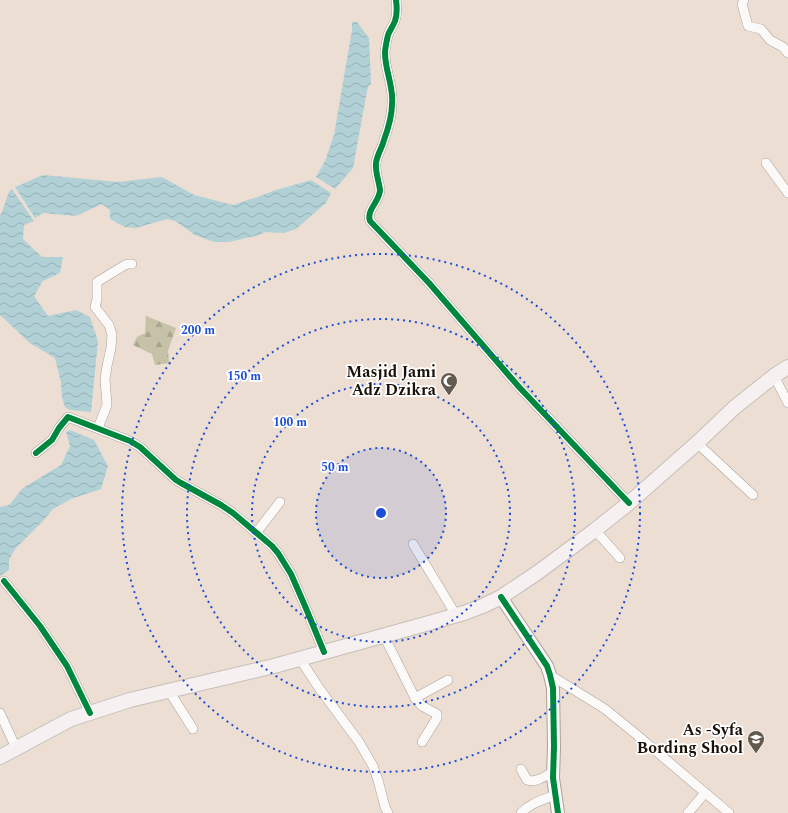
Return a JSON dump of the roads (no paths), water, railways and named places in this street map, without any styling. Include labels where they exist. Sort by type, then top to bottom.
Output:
[{"type":"main road","points":[[0,757],[70,719],[130,700],[274,666],[384,636],[485,605],[537,573],[595,530],[630,502],[697,443],[735,407],[774,376],[788,367]]},
{"type":"street","points":[[396,0],[395,21],[388,36],[385,53],[388,78],[392,92],[392,105],[389,124],[375,165],[380,193],[369,215],[370,221],[429,283],[519,387],[630,502]]},
{"type":"street","points":[[744,0],[742,4],[748,26],[761,29],[770,40],[783,47],[788,53]]},
{"type":"street","points":[[766,163],[788,193]]},
{"type":"street","points":[[95,427],[107,405],[105,379],[112,335],[109,325],[95,307],[97,299],[97,282],[125,265],[132,264]]},
{"type":"street","points":[[774,376],[788,403]]},
{"type":"street","points":[[36,453],[52,440],[65,419],[68,417],[130,441],[140,447],[176,480],[233,513],[272,546],[291,574],[324,652]]},
{"type":"street","points":[[697,443],[753,495]]},
{"type":"street","points":[[256,533],[280,502]]},
{"type":"street","points":[[595,530],[620,558]]},
{"type":"street","points":[[413,544],[456,615]]},
{"type":"street","points":[[4,581],[40,626],[67,666],[90,713]]},
{"type":"street","points":[[501,596],[547,666],[550,674],[553,688],[553,778],[558,813]]},
{"type":"street","points":[[384,636],[415,698],[422,706],[437,714],[422,742]]},
{"type":"street","points":[[300,659],[319,688],[359,742],[373,766],[378,780],[385,811]]},
{"type":"street","points":[[550,674],[605,709],[729,813]]},
{"type":"street","points":[[415,698],[448,680]]},
{"type":"street","points":[[169,691],[193,730]]},
{"type":"street","points":[[0,713],[16,748]]},
{"type":"street","points":[[521,769],[527,780],[531,781],[553,772]]},
{"type":"street","points":[[688,813],[705,793]]},
{"type":"street","points":[[521,813],[531,805],[555,795]]},
{"type":"water","points":[[352,22],[357,22],[369,38],[371,85],[369,85],[367,91],[353,168],[335,189],[316,177],[325,161],[334,135],[352,30]]},
{"type":"water","points":[[43,175],[118,182],[162,177],[194,195],[233,205],[311,180],[331,193],[326,203],[296,229],[284,233],[265,232],[259,235],[229,242],[214,242],[195,235],[175,221],[167,219],[136,228],[125,227],[110,219],[110,210],[102,204],[76,216],[43,213],[35,218],[15,187]]},
{"type":"water","points":[[12,189],[34,221],[24,225],[23,239],[42,257],[63,257],[60,273],[43,281],[34,296],[48,316],[76,310],[90,317],[98,341],[91,412],[70,410],[65,407],[55,358],[30,343],[0,315],[0,215],[9,192]]},
{"type":"water","points":[[70,430],[94,440],[108,466],[101,489],[71,499],[53,509],[15,549],[9,560],[9,570],[0,576],[0,507],[9,505],[23,488],[61,465],[70,446],[66,432]]},
{"type":"place","name":"Masjid Jami Adz Dzikra","points":[[449,396]]},
{"type":"place","name":"As -Syfa Bording Shool","points":[[756,754]]}]
